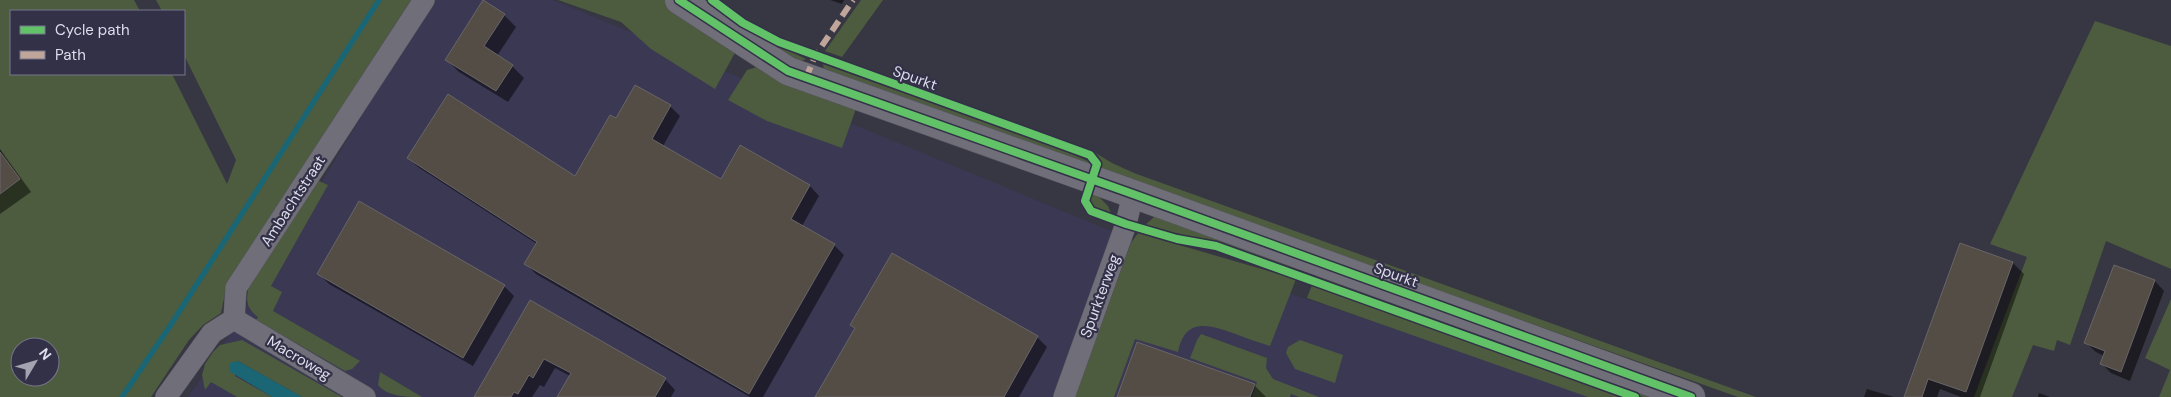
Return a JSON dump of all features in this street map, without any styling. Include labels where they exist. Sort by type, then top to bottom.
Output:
[{"type":"street","name":"Ambachtstraat","points":[[234,319],[236,288],[424,0]]},
{"type":"street","name":"Spurkt","points":[[679,0],[788,71],[1134,194],[1691,397]]},
{"type":"street","name":"Spurkterweg","points":[[1064,397],[1126,224],[1134,194]]},
{"type":"street","points":[[166,397],[212,333],[234,319]]},
{"type":"street","name":"Macroweg","points":[[234,319],[365,397]]},
{"type":"shaded area","points":[[432,0],[553,0],[1135,241],[1141,234],[1291,294],[1602,397],[188,397],[212,363]]},
{"type":"green space","points":[[0,0],[134,0],[139,10],[10,10],[10,75],[172,75],[227,184],[236,160],[185,57],[185,10],[161,10],[156,0],[411,0],[227,284],[221,313],[203,325],[189,340],[151,397],[0,397],[0,192],[16,177],[0,150]]},
{"type":"green space","points":[[558,0],[664,0],[736,51],[715,89],[651,49],[621,22]]},
{"type":"green space","points":[[861,0],[883,0],[842,57],[825,51]]},
{"type":"green space","points":[[734,20],[771,42],[806,59],[797,63]]},
{"type":"green space","points":[[2095,21],[2171,46],[2171,269],[2106,241],[2070,345],[2057,340],[2054,351],[2033,345],[2012,397],[1974,397],[2027,257],[1990,244]]},
{"type":"green space","points":[[823,64],[1066,151],[1092,163],[1093,168],[824,71]]},
{"type":"green space","points":[[757,67],[857,106],[842,148],[767,121],[728,100],[747,70]]},
{"type":"green space","points":[[1094,152],[1134,173],[1756,397],[1738,397],[1101,171],[1099,157]]},
{"type":"green space","points":[[319,181],[328,185],[271,286],[282,292],[273,311],[360,361],[352,369],[345,371],[256,320],[258,317],[249,308],[247,302],[248,290],[246,289],[315,184]]},
{"type":"green space","points":[[1093,191],[1108,206],[1112,216],[1091,207]]},
{"type":"green space","points":[[1166,216],[1299,269],[1298,272],[1215,242],[1144,226],[1154,217]]},
{"type":"green space","points":[[1138,233],[1296,279],[1270,346],[1206,326],[1198,326],[1186,333],[1181,341],[1178,352],[1135,339],[1114,397],[1075,397],[1131,243]]},
{"type":"green space","points":[[1321,272],[1670,397],[1643,397],[1315,279]]},
{"type":"green space","points":[[1312,285],[1619,397],[1588,397],[1307,298]]},
{"type":"green space","points":[[2171,299],[2171,397],[2159,397],[2170,370],[2145,358]]},
{"type":"green space","points":[[1201,334],[1267,358],[1266,368],[1273,379],[1319,397],[1299,397],[1291,394],[1290,397],[1252,397],[1257,382],[1190,358]]},
{"type":"green space","points":[[242,340],[342,397],[302,397],[238,361],[235,376],[272,397],[237,397],[211,382],[205,390],[202,375],[205,364],[213,352],[220,345]]},
{"type":"green space","points":[[1300,340],[1343,355],[1335,383],[1295,369],[1286,353],[1288,347]]},
{"type":"green space","points":[[380,372],[422,397],[404,396],[387,392],[378,385]]},
{"type":"water","points":[[238,361],[302,397],[272,397],[229,371],[230,363]]},
{"type":"building","points":[[483,0],[505,14],[484,46],[513,65],[496,91],[445,60]]},
{"type":"building","points":[[635,85],[671,105],[652,139],[721,179],[740,145],[810,185],[791,219],[835,244],[749,394],[524,264],[537,242],[407,158],[448,94],[575,176],[610,115],[616,118]]},
{"type":"building","points":[[0,152],[20,179],[0,194]]},
{"type":"building","points":[[359,201],[505,285],[463,358],[317,274]]},
{"type":"building","points":[[1960,243],[2013,262],[1966,392],[1928,379],[1922,397],[1904,397]]},
{"type":"building","points":[[892,253],[1038,336],[1004,397],[815,397],[855,328],[850,325]]},
{"type":"building","points":[[2114,265],[2155,280],[2121,372],[2100,364],[2105,351],[2084,343]]},
{"type":"building","points":[[530,300],[666,378],[655,397],[557,397],[571,373],[544,359],[533,378],[529,375],[518,394],[514,392],[511,397],[474,397]]},
{"type":"building","points":[[1137,342],[1255,384],[1250,397],[1117,397]]},
{"type":"waterway","points":[[122,397],[170,326],[379,0]]},
{"type":"marked path","points":[[806,78],[815,56],[853,0]]},
{"type":"cycle path","points":[[679,0],[788,71],[1691,397]]},
{"type":"cycle path","points":[[712,0],[743,23],[779,42],[1090,155],[1097,164],[1085,201],[1091,211],[1126,224],[1177,239],[1216,246],[1635,397]]}]
